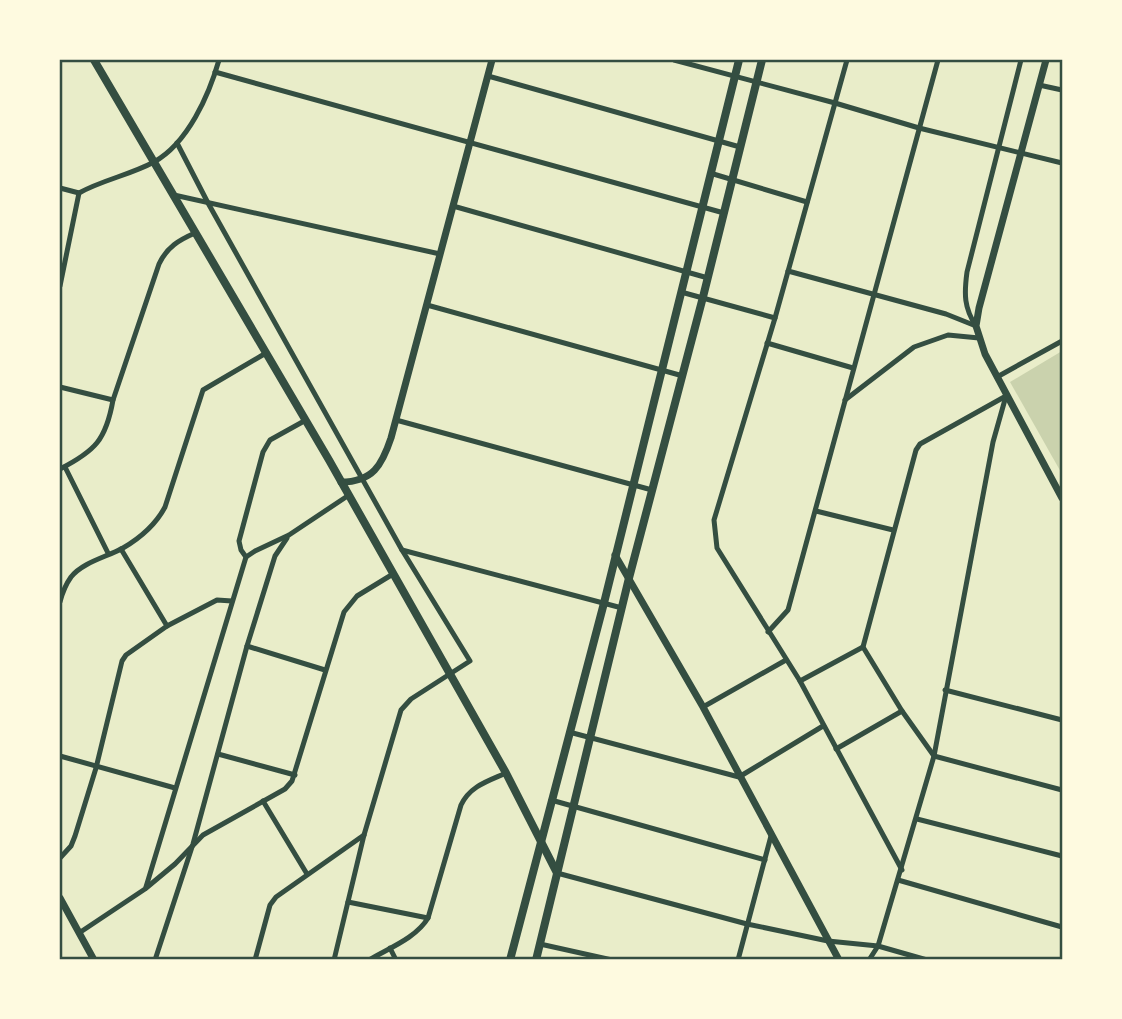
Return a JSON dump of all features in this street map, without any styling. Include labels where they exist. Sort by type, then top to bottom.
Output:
[{"type":"main road","points":[[94,60],[349,495],[506,773],[557,873]]},
{"type":"main road","points":[[510,960],[604,603],[739,60]]},
{"type":"main road","points":[[536,960],[629,579],[762,60]]},
{"type":"street","points":[[60,188],[79,192],[154,162],[177,143],[203,100],[219,60]]},
{"type":"street","points":[[341,482],[364,479],[381,463],[396,421],[492,60]]},
{"type":"street","points":[[674,60],[919,128],[1062,163]]},
{"type":"street","points":[[847,60],[768,344],[714,520],[714,533],[717,548],[800,681],[902,870]]},
{"type":"street","points":[[768,632],[788,610],[938,60]]},
{"type":"street","points":[[1021,60],[964,293],[967,313],[976,326],[1006,396],[1062,498]]},
{"type":"street","points":[[976,326],[1046,60]]},
{"type":"street","points":[[215,72],[724,213]]},
{"type":"street","points":[[488,76],[740,147]]},
{"type":"street","points":[[1039,85],[1062,90]]},
{"type":"street","points":[[177,143],[402,550],[470,661],[411,699],[401,710],[364,835],[334,960]]},
{"type":"street","points":[[710,173],[807,202]]},
{"type":"street","points":[[60,286],[79,192]]},
{"type":"street","points":[[174,195],[440,254]]},
{"type":"street","points":[[453,206],[708,278]]},
{"type":"street","points":[[108,553],[62,468],[94,448],[110,419],[113,400],[163,253],[195,233]]},
{"type":"street","points":[[788,271],[946,314],[976,326]]},
{"type":"street","points":[[681,292],[775,318]]},
{"type":"street","points":[[427,305],[683,376]]},
{"type":"street","points":[[845,400],[915,347],[948,335],[979,338]]},
{"type":"street","points":[[997,377],[1062,341]]},
{"type":"street","points":[[768,344],[853,368]]},
{"type":"street","points":[[60,602],[71,576],[108,553],[121,549],[159,519],[204,390],[266,353]]},
{"type":"street","points":[[60,387],[113,400]]},
{"type":"street","points":[[1006,396],[920,444],[913,456],[863,647],[934,757],[1062,790]]},
{"type":"street","points":[[869,960],[878,946],[934,757],[993,442],[1006,396]]},
{"type":"street","points":[[246,557],[239,541],[263,452],[270,440],[306,421]]},
{"type":"street","points":[[396,421],[652,490]]},
{"type":"street","points":[[145,890],[246,557],[289,535],[349,495]]},
{"type":"street","points":[[816,511],[893,530]]},
{"type":"street","points":[[155,960],[193,844],[247,646],[275,556],[289,535]]},
{"type":"street","points":[[121,549],[166,626]]},
{"type":"street","points":[[402,550],[622,608]]},
{"type":"street","points":[[615,555],[703,707],[839,960]]},
{"type":"street","points":[[79,933],[145,890],[203,835],[285,789],[295,775],[324,670],[344,612],[357,596],[393,574]]},
{"type":"street","points":[[60,858],[71,846],[75,836],[96,768],[122,661],[131,650],[166,626],[217,600],[232,601]]},
{"type":"street","points":[[247,646],[324,670]]},
{"type":"street","points":[[800,681],[863,647]]},
{"type":"street","points":[[703,707],[786,660]]},
{"type":"street","points":[[945,690],[1062,720]]},
{"type":"street","points":[[836,749],[902,711]]},
{"type":"street","points":[[569,732],[739,777],[823,726]]},
{"type":"street","points":[[218,754],[295,775]]},
{"type":"street","points":[[60,756],[175,788]]},
{"type":"street","points":[[369,960],[415,933],[428,918],[466,794],[506,773]]},
{"type":"street","points":[[551,800],[765,860]]},
{"type":"street","points":[[263,801],[307,874]]},
{"type":"street","points":[[917,819],[1062,856]]},
{"type":"street","points":[[256,960],[270,905],[283,891],[364,835]]},
{"type":"street","points":[[738,960],[771,836]]},
{"type":"street","points":[[557,873],[747,925],[828,941],[878,946],[927,960]]},
{"type":"street","points":[[898,880],[1062,927]]},
{"type":"street","points":[[60,898],[94,960]]},
{"type":"street","points":[[348,902],[428,918]]},
{"type":"street","points":[[540,944],[612,960]]},
{"type":"street","points":[[390,948],[396,960]]},
{"type":"green space","points":[[1062,351],[1062,474],[1010,382]]}]
